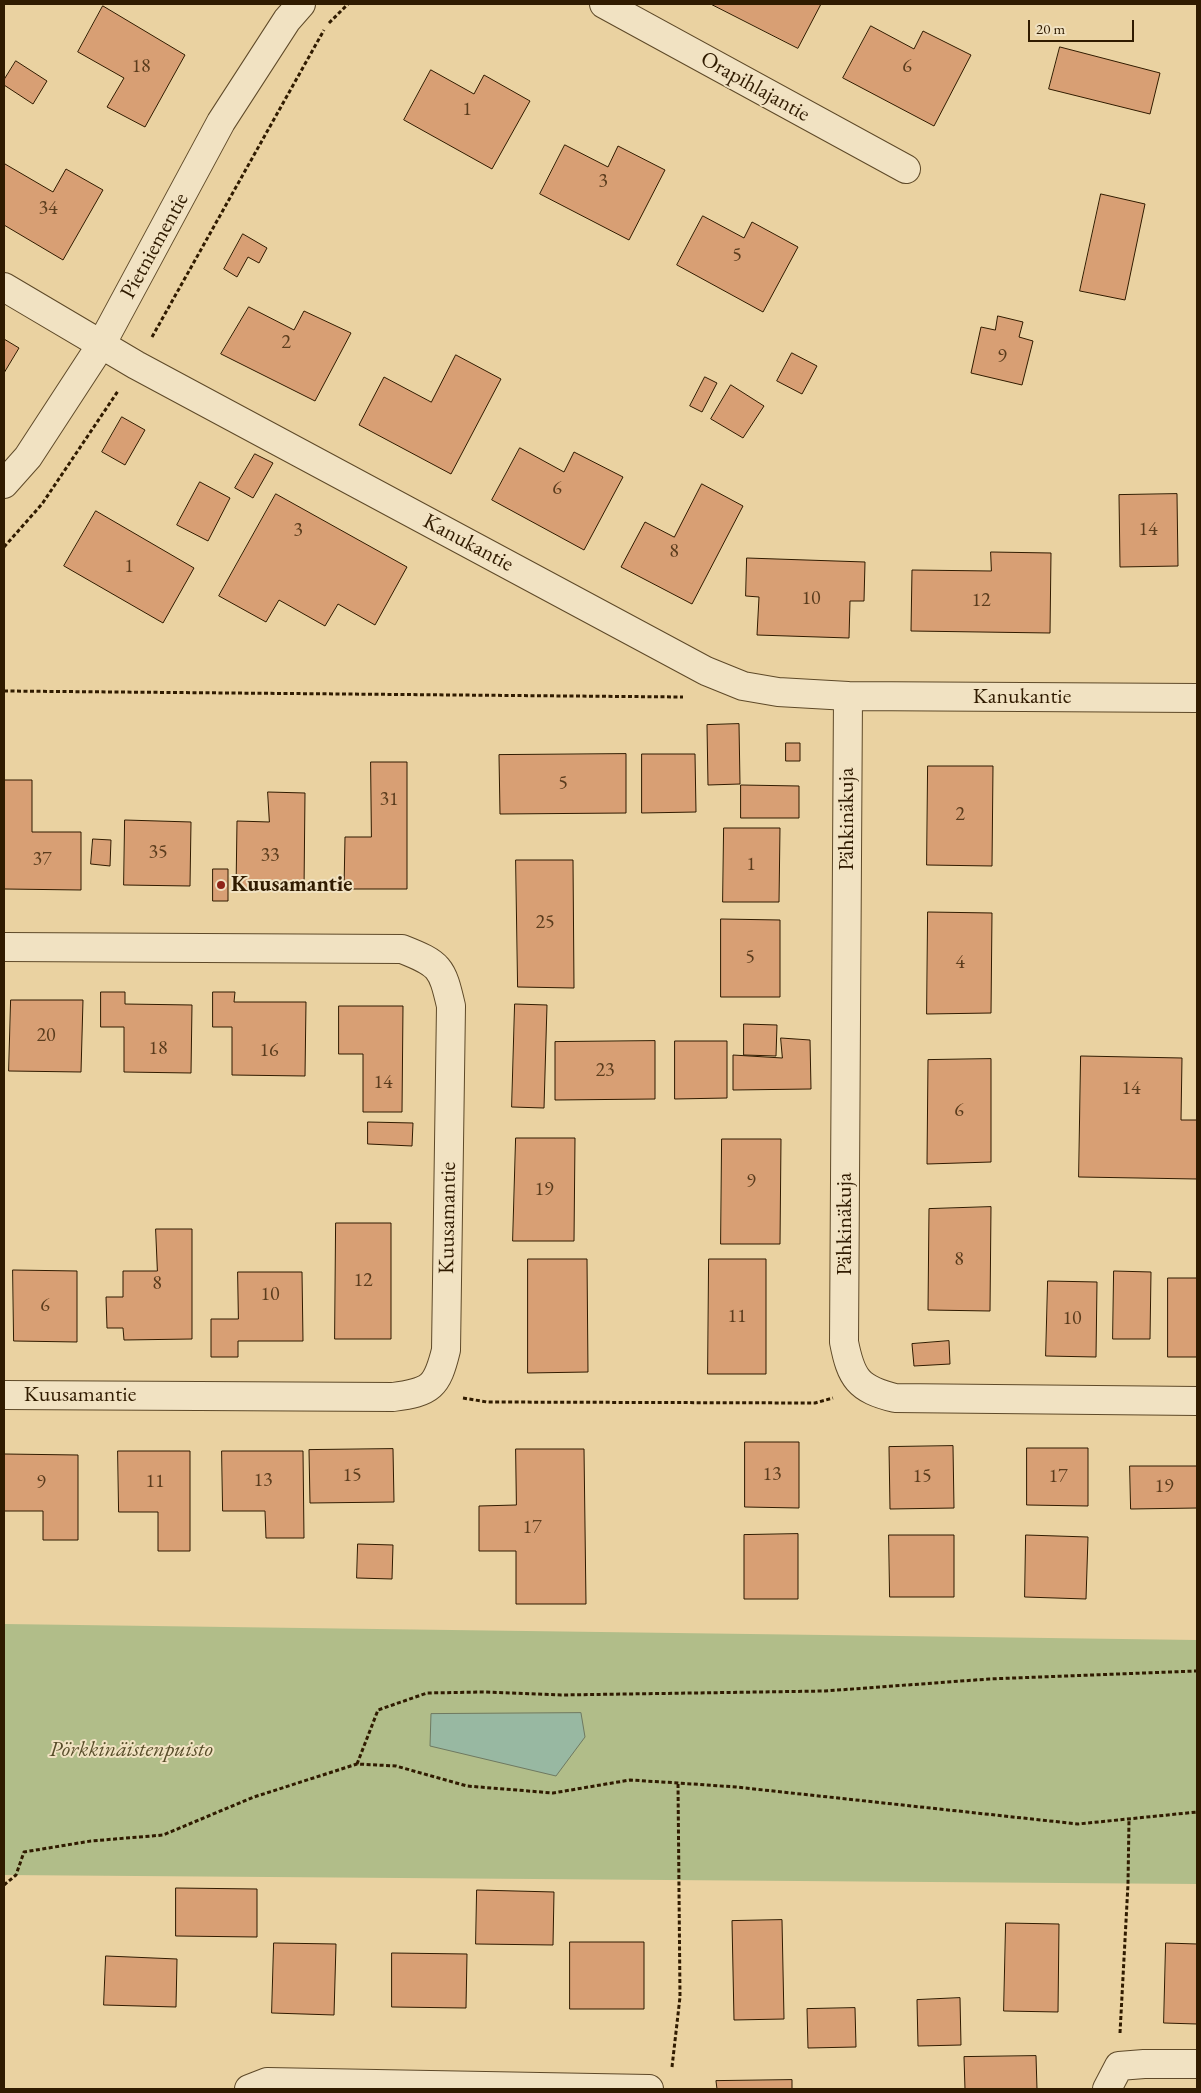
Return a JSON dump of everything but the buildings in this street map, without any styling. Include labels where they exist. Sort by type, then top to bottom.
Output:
[{"type":"street","name":"Pietniementie","points":[[4,484],[28,457],[102,345],[221,122],[287,20],[301,4]]},
{"type":"street","name":"Orapihlajantie","points":[[604,4],[906,169]]},
{"type":"street","name":"Kanukantie","points":[[4,287],[136,365],[706,671],[743,686],[848,708],[1197,698]]},
{"type":"street","name":"Pähkinäkuja","points":[[848,708],[844,1342],[849,1366],[860,1384]]},
{"type":"street","name":"Kuusamantie","points":[[4,946],[402,949],[428,960],[444,976],[451,1006],[446,1350],[441,1370],[433,1385],[415,1394],[394,1397],[4,1395]]},
{"type":"street","points":[[860,1384],[877,1394],[895,1398],[1197,1401]]},
{"type":"street","points":[[1113,2078],[1144,2064],[1197,2064]]},
{"type":"street","points":[[249,2089],[267,2082],[649,2089]]},
{"type":"path","points":[[4,547],[42,504],[136,365],[326,26],[348,4]]},
{"type":"path","points":[[4,691],[684,697]]},
{"type":"path","points":[[433,1385],[462,1398],[487,1402],[815,1403],[839,1396],[860,1384]]},
{"type":"path","points":[[357,1764],[378,1710],[427,1693],[483,1692],[561,1695],[824,1691],[989,1679],[1197,1671]]},
{"type":"path","points":[[4,1885],[16,1875],[24,1852],[91,1841],[162,1835],[254,1797],[357,1764],[396,1766],[467,1786],[553,1793],[630,1780],[736,1786],[1078,1824],[1197,1812]]},
{"type":"path","points":[[672,2071],[680,1997],[678,1783]]},
{"type":"path","points":[[1113,2078],[1128,1884],[1129,1819]]},
{"type":"green space","name":"Pörkkinäistenpuisto","points":[[4,1624],[1197,1640],[1197,1884],[4,1875]]},
{"type":"shaded area","points":[[581,1713],[585,1737],[556,1776],[430,1746],[431,1714]]},
{"type":"place","name":"Kuusamantie","points":[[221,885]]}]
